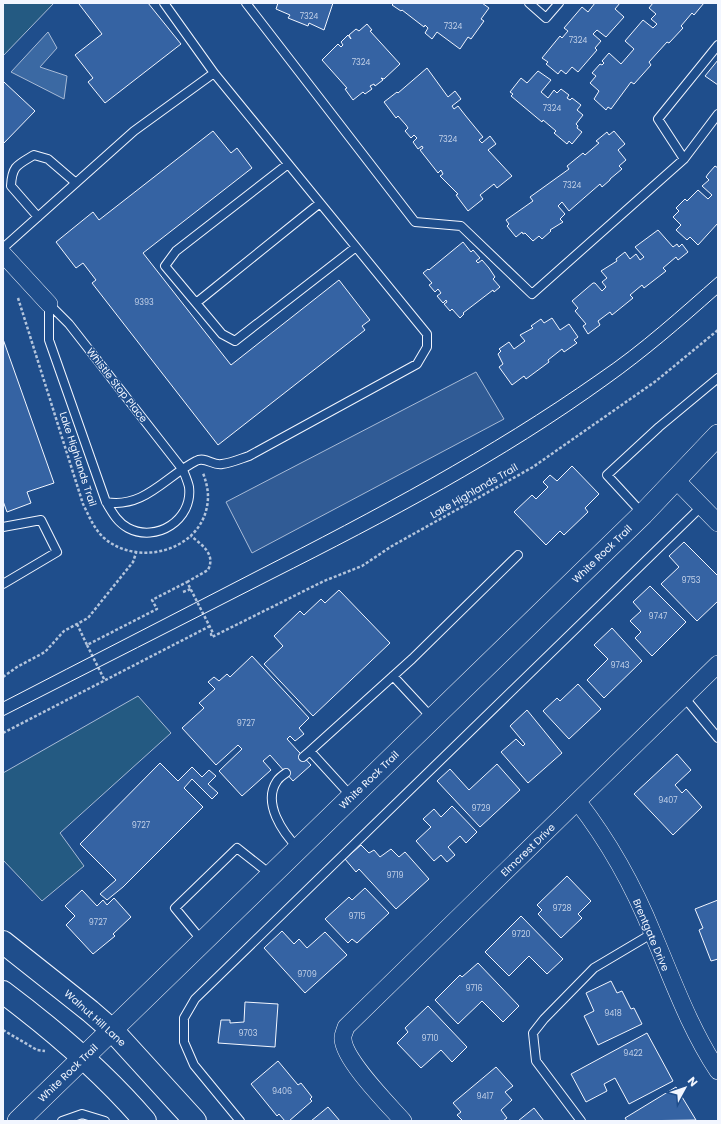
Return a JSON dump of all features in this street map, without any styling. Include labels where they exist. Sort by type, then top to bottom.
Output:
[{"type":"main road","name":"Walnut Hill Lane","points":[[3,942],[113,1031],[195,1121]]},
{"type":"main road","points":[[3,992],[85,1057],[121,1093],[145,1121]]},
{"type":"street","name":"Whistle Stop Place","points":[[3,254],[49,304]]},
{"type":"street","name":"White Rock Trail","points":[[18,1121],[113,1031],[298,848],[433,719],[643,514],[718,435]]},
{"type":"street","points":[[676,480],[718,523]]},
{"type":"street","name":"Elmcrest Drive","points":[[403,1121],[354,1064],[342,1039],[346,1027],[718,664]]},
{"type":"street","name":"Brentgate Drive","points":[[578,802],[600,831],[619,862],[653,933],[672,982],[706,1053],[718,1072]]},
{"type":"lane","points":[[106,502],[117,504],[135,500],[159,488],[197,460],[207,460],[221,465],[249,456],[417,364],[426,348],[427,334],[214,73],[164,3]]},
{"type":"lane","points":[[246,3],[415,222],[461,226],[532,294],[684,159],[718,114]]},
{"type":"lane","points":[[529,3],[546,18],[558,3]]},
{"type":"lane","points":[[684,159],[658,119],[718,45]]},
{"type":"lane","points":[[3,248],[134,131],[214,73]]},
{"type":"lane","points":[[38,217],[11,186],[12,173],[20,163],[34,155],[48,159],[76,183]]},
{"type":"lane","points":[[288,164],[176,251],[165,266],[222,334],[236,341],[356,247]]},
{"type":"lane","points":[[196,303],[320,204]]},
{"type":"lane","name":"Whistle Stop Place","points":[[49,304],[69,324],[183,470],[189,487],[186,507],[182,516],[166,529],[146,533],[127,528],[112,514],[106,502],[49,340],[49,304]]},
{"type":"lane","points":[[643,514],[607,475],[659,427],[718,378]]},
{"type":"lane","points":[[240,1121],[194,1065],[184,1042],[184,1018],[195,998],[702,506]]},
{"type":"lane","points":[[3,527],[41,520],[56,552],[3,584]]},
{"type":"lane","points":[[351,797],[306,754],[393,676],[518,555]]},
{"type":"lane","points":[[393,676],[433,719]]},
{"type":"lane","points":[[684,697],[718,738]]},
{"type":"lane","points":[[286,773],[276,782],[272,796],[275,817],[287,837],[298,848]]},
{"type":"lane","points":[[203,942],[176,908],[181,903],[237,848],[271,875]]},
{"type":"lane","points":[[581,1121],[536,1061],[533,1033],[544,1019],[594,968],[653,933]]},
{"type":"lane","points":[[62,1121],[82,1114],[105,1121]]},
{"type":"path","name":"Lake Highlands Trail","points":[[16,295],[83,504],[96,530],[122,549],[136,553],[133,562],[122,573],[113,588],[105,594],[96,609],[88,618],[76,624]]},
{"type":"path","name":"Lake Highlands Trail","points":[[210,626],[213,633],[211,634],[212,637],[324,581],[362,566],[392,546],[533,467],[656,381],[718,330]]},
{"type":"path","points":[[87,645],[157,609],[152,600],[208,570],[211,560],[209,553],[191,536]]},
{"type":"path","points":[[3,733],[210,626],[187,582]]},
{"type":"path","points":[[183,592],[191,589]]},
{"type":"path","points":[[3,677],[17,667],[45,652],[64,631],[76,624],[105,681]]},
{"type":"path","points":[[3,1030],[37,1050],[48,1052]]},
{"type":"shaded area","points":[[3,3],[54,3],[3,56]]},
{"type":"shaded area","points":[[48,32],[57,48],[40,67],[67,76],[64,99],[11,72]]},
{"type":"shaded area","points":[[476,372],[504,419],[252,553],[226,502]]},
{"type":"shaded area","points":[[138,696],[171,733],[60,833],[84,866],[42,901],[3,860],[3,773]]},
{"type":"building","points":[[148,3],[181,44],[105,103],[88,82],[93,78],[75,55],[102,34],[79,4]]},
{"type":"building","points":[[278,3],[333,3],[324,30],[309,23],[308,26],[288,18],[290,15],[276,9]]},
{"type":"building","points":[[394,3],[482,3],[489,8],[481,19],[484,21],[471,39],[468,37],[460,49],[437,32],[432,39],[425,33],[428,28],[425,25],[424,27],[402,10],[401,11],[392,5]]},
{"type":"building","points":[[595,3],[620,3],[615,9],[624,17],[606,37],[597,30],[593,34],[601,41],[595,48],[597,50],[578,72],[572,67],[566,74],[561,70],[558,74],[546,64],[548,62],[542,58],[560,36],[562,38],[568,31],[564,28],[582,7],[588,12]]},
{"type":"building","points":[[653,3],[704,3],[694,15],[692,13],[681,26],[683,28],[669,43],[667,42],[649,62],[651,65],[634,84],[631,82],[611,109],[608,107],[606,110],[594,99],[599,91],[590,83],[596,76],[592,73],[600,64],[602,65],[604,63],[602,61],[609,53],[621,64],[634,49],[625,41],[643,20],[653,28],[657,24],[651,19],[656,14],[649,8]]},
{"type":"building","points":[[367,24],[372,30],[370,31],[400,64],[384,79],[381,78],[383,80],[375,86],[374,84],[370,86],[372,89],[365,94],[363,92],[353,100],[345,89],[347,88],[322,60],[338,44],[341,47],[343,45],[341,42],[348,35],[351,39],[349,35],[356,29],[359,31]]},
{"type":"building","points":[[718,60],[718,85],[705,76]]},
{"type":"building","points":[[427,68],[448,97],[455,91],[461,99],[452,106],[454,109],[458,106],[483,137],[479,140],[482,143],[490,136],[496,144],[488,150],[512,176],[497,188],[494,184],[480,195],[483,199],[468,211],[456,195],[458,194],[440,176],[443,174],[441,170],[438,173],[420,150],[423,148],[422,146],[418,149],[413,142],[417,138],[414,135],[411,138],[405,131],[408,128],[406,125],[398,116],[396,118],[384,102],[397,92],[398,93]]},
{"type":"building","points":[[538,71],[551,80],[541,92],[548,98],[554,90],[557,93],[561,89],[569,95],[567,98],[570,100],[572,98],[581,105],[577,110],[583,115],[576,124],[578,126],[577,128],[582,132],[572,144],[569,141],[567,144],[554,133],[556,131],[543,120],[542,122],[511,96],[513,94],[510,92],[521,78],[527,83]]},
{"type":"building","points":[[4,82],[35,111],[3,144],[3,83]]},
{"type":"building","points":[[213,131],[231,153],[237,148],[252,168],[143,253],[231,365],[339,280],[370,320],[362,326],[365,330],[218,445],[92,283],[96,280],[83,263],[76,268],[56,242],[93,212],[99,220]]},
{"type":"building","points":[[614,131],[625,144],[618,150],[626,160],[619,166],[622,169],[602,187],[600,184],[569,211],[562,202],[558,206],[565,214],[560,219],[563,222],[550,230],[551,231],[542,239],[539,236],[533,241],[522,232],[516,237],[507,226],[509,224],[506,220],[533,201],[530,197],[569,169],[567,166],[583,153],[585,155],[599,143],[596,141],[607,132],[609,135]]},
{"type":"building","points":[[715,166],[718,168],[718,223],[698,245],[690,237],[687,240],[676,230],[681,225],[673,217],[679,211],[676,208],[685,199],[687,201],[698,190],[708,199],[712,195],[702,186],[709,180],[706,177]]},
{"type":"building","points":[[658,230],[673,247],[677,244],[679,247],[682,244],[688,252],[678,260],[676,257],[663,268],[666,271],[644,288],[642,285],[630,295],[633,298],[612,315],[610,312],[598,321],[600,325],[588,334],[583,326],[586,324],[575,311],[578,308],[572,301],[593,283],[595,283],[602,291],[606,287],[602,282],[607,278],[601,271],[617,261],[616,259],[625,252],[630,259],[636,254],[640,260],[644,257],[635,247]]},
{"type":"building","points":[[463,242],[471,252],[473,250],[480,258],[476,261],[478,263],[482,260],[489,268],[495,277],[493,279],[500,287],[494,292],[493,290],[463,313],[464,314],[460,318],[452,309],[450,311],[444,304],[447,302],[446,300],[443,303],[437,296],[441,293],[438,289],[435,292],[429,285],[432,283],[423,273],[428,269],[429,270]]},
{"type":"building","points":[[552,318],[560,330],[569,324],[578,337],[574,340],[577,343],[564,352],[562,349],[548,360],[549,362],[526,379],[524,376],[512,385],[499,367],[503,364],[498,354],[501,351],[499,349],[509,342],[514,349],[525,341],[520,335],[533,328],[531,326],[541,319],[544,323]]},
{"type":"building","points":[[3,339],[54,483],[27,492],[31,503],[7,512],[3,501]]},
{"type":"building","points":[[572,466],[599,494],[585,508],[588,512],[564,535],[560,531],[546,545],[514,512],[532,495],[536,499],[548,487],[543,482],[550,475],[557,481]]},
{"type":"building","points":[[684,542],[718,576],[718,601],[697,621],[661,584],[679,567],[669,556]]},
{"type":"building","points":[[650,586],[686,622],[652,656],[635,638],[641,632],[630,621],[641,611],[633,602]]},
{"type":"building","points":[[339,590],[390,643],[313,716],[264,664],[283,646],[274,636],[300,611],[304,615],[321,599],[325,603]]},
{"type":"building","points":[[612,628],[642,661],[604,698],[587,680],[608,659],[594,645]]},
{"type":"building","points":[[252,656],[309,718],[299,728],[304,734],[295,741],[290,736],[287,739],[311,765],[293,781],[270,755],[263,761],[271,770],[242,796],[219,771],[242,749],[238,745],[216,765],[182,728],[204,708],[199,703],[215,689],[208,682],[214,677],[219,681],[227,674],[230,677]]},
{"type":"building","points":[[578,684],[601,709],[569,739],[543,711],[557,698],[560,701]]},
{"type":"building","points":[[527,710],[562,753],[528,783],[501,752],[516,739],[523,746],[525,744],[510,726]]},
{"type":"building","points":[[677,754],[691,770],[675,785],[682,793],[686,789],[702,807],[673,835],[634,794]]},
{"type":"building","points":[[160,763],[178,781],[192,767],[202,777],[209,770],[216,776],[208,784],[218,793],[212,799],[192,779],[184,788],[203,807],[123,887],[107,900],[100,894],[116,880],[80,844]]},
{"type":"building","points":[[497,764],[520,790],[480,827],[437,781],[450,769],[469,790]]},
{"type":"building","points":[[452,806],[477,832],[466,843],[460,836],[448,847],[455,855],[447,862],[441,855],[434,861],[416,841],[431,827],[423,819],[434,809],[441,817]]},
{"type":"building","points":[[361,845],[369,853],[374,850],[380,857],[391,849],[399,857],[405,852],[429,879],[396,909],[359,869],[356,872],[345,859]]},
{"type":"building","points":[[567,876],[591,901],[578,914],[582,918],[561,938],[538,914],[542,910],[537,905]]},
{"type":"building","points":[[365,888],[389,913],[357,943],[352,939],[348,943],[325,919],[349,897],[352,900]]},
{"type":"building","points":[[82,890],[97,906],[103,900],[107,905],[114,898],[131,917],[113,934],[115,936],[93,954],[66,925],[75,916],[65,906]]},
{"type":"building","points":[[718,900],[718,959],[711,961],[699,930],[703,928],[695,909]]},
{"type":"building","points":[[521,916],[563,959],[547,974],[529,956],[509,976],[485,952]]},
{"type":"building","points":[[282,931],[294,944],[299,939],[307,948],[325,932],[347,955],[305,993],[264,948]]},
{"type":"building","points":[[478,963],[519,1006],[503,1022],[482,1001],[458,1024],[435,1000],[460,975],[462,977]]},
{"type":"building","points":[[611,981],[617,993],[622,991],[631,1009],[634,1008],[642,1024],[598,1045],[584,1016],[594,1011],[586,993]]},
{"type":"building","points":[[245,1002],[278,1004],[275,1047],[218,1043],[221,1020],[230,1020],[230,1023],[244,1022]]},
{"type":"building","points":[[428,1006],[467,1047],[452,1062],[441,1050],[421,1068],[397,1043],[408,1032],[405,1028]]},
{"type":"building","points":[[647,1033],[673,1081],[629,1104],[615,1078],[604,1084],[607,1091],[586,1102],[571,1074]]},
{"type":"building","points":[[278,1061],[298,1085],[301,1083],[312,1097],[310,1099],[312,1101],[289,1121],[285,1121],[279,1114],[277,1116],[251,1084]]},
{"type":"building","points":[[496,1067],[513,1086],[505,1092],[512,1100],[501,1110],[507,1118],[503,1121],[463,1121],[457,1115],[461,1112],[453,1103]]},
{"type":"building","points":[[676,1087],[696,1120],[627,1121],[625,1118]]},
{"type":"building","points":[[328,1107],[340,1121],[311,1121]]},
{"type":"building","points":[[534,1108],[544,1121],[518,1121]]},
{"type":"tram line","points":[[3,702],[344,526],[473,454],[557,402],[614,363],[660,327],[718,276]]},
{"type":"tram line","points":[[3,716],[358,535],[486,464],[568,412],[622,374],[664,341],[718,294]]}]
